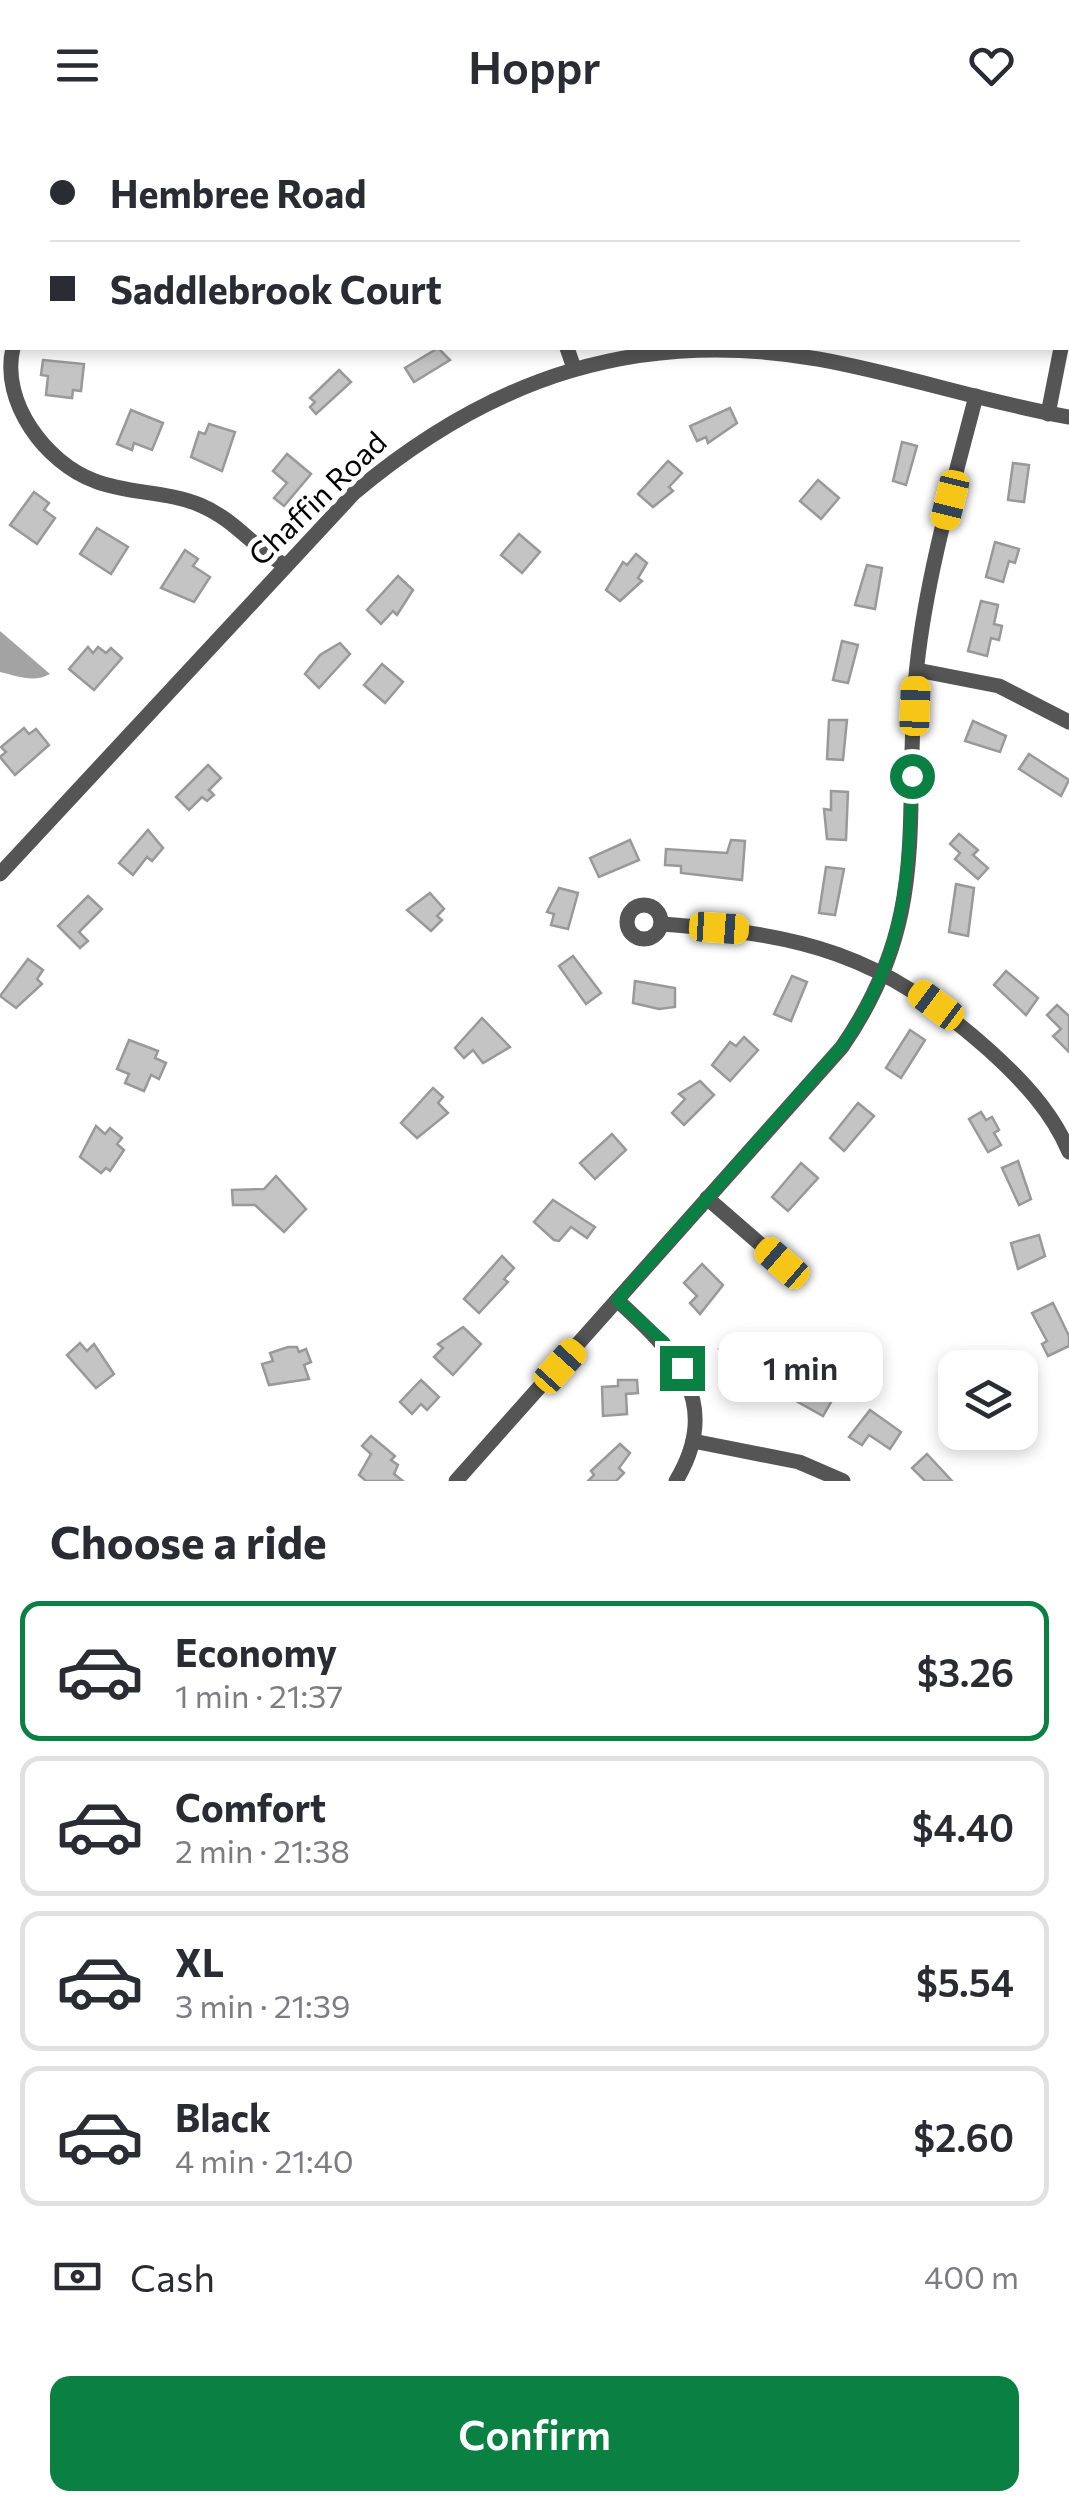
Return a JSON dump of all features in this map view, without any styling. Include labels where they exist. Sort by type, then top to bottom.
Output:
[{"type":"street","points":[[12,350],[2,373],[11,410],[33,437],[79,474],[121,489],[195,503],[246,532],[256,532],[275,548],[286,566]]},
{"type":"street","points":[[567,350],[574,368]]},
{"type":"street","name":"Chaffin Road","points":[[0,874],[354,493],[404,452],[458,416],[516,388],[574,368],[665,351],[756,350],[819,359],[1069,417]]},
{"type":"street","points":[[1048,414],[1061,350]]},
{"type":"street","points":[[456,1481],[842,1046],[885,973],[900,931],[908,882],[917,670],[932,568],[976,396]]},
{"type":"street","points":[[917,670],[999,686],[1069,722]]},
{"type":"street","points":[[661,924],[787,937],[885,973],[952,1017],[1014,1073],[1043,1106],[1069,1152]]},
{"type":"street","points":[[708,1198],[782,1263]]},
{"type":"street","points":[[617,1300],[664,1342],[682,1368],[694,1404],[693,1441],[676,1481]]},
{"type":"street","points":[[693,1441],[798,1462],[842,1481]]},
{"type":"shaded area","points":[[0,631],[50,674],[32,678],[0,672]]},
{"type":"building","points":[[435,350],[450,360],[414,382],[405,368]]},
{"type":"building","points":[[43,360],[84,364],[81,391],[73,390],[72,398],[46,395],[48,376],[41,375]]},
{"type":"building","points":[[339,370],[351,382],[316,414],[310,407],[315,402],[310,398]]},
{"type":"building","points":[[730,408],[737,423],[708,443],[706,437],[697,441],[690,426]]},
{"type":"building","points":[[131,410],[163,423],[152,450],[134,443],[132,450],[117,444]]},
{"type":"building","points":[[209,424],[235,432],[222,471],[191,457],[199,432],[205,434]]},
{"type":"building","points":[[902,442],[917,446],[906,485],[893,481]]},
{"type":"building","points":[[287,454],[311,474],[284,506],[274,498],[287,483],[273,471]]},
{"type":"building","points":[[668,461],[682,473],[669,487],[673,491],[653,507],[638,494]]},
{"type":"building","points":[[1013,463],[1029,465],[1024,502],[1008,500]]},
{"type":"building","points":[[818,480],[839,498],[821,519],[800,501]]},
{"type":"building","points":[[34,492],[49,503],[44,510],[55,518],[37,544],[10,525]]},
{"type":"building","points":[[97,528],[128,547],[111,574],[80,554]]},
{"type":"building","points":[[519,534],[540,552],[522,573],[501,555]]},
{"type":"building","points":[[995,542],[1019,549],[1015,563],[1009,561],[1003,582],[986,577]]},
{"type":"building","points":[[185,550],[198,559],[193,566],[210,577],[194,602],[161,588]]},
{"type":"building","points":[[636,554],[647,563],[638,578],[642,581],[620,601],[606,590],[623,562],[627,565]]},
{"type":"building","points":[[867,565],[882,568],[875,609],[855,605]]},
{"type":"building","points":[[398,576],[413,590],[397,615],[393,611],[381,624],[367,610]]},
{"type":"building","points":[[981,601],[998,605],[994,624],[1002,626],[999,640],[991,638],[987,656],[968,651]]},
{"type":"building","points":[[842,641],[858,645],[848,683],[833,680]]},
{"type":"building","points":[[340,643],[350,654],[319,688],[305,674],[320,655]]},
{"type":"building","points":[[88,647],[93,653],[98,647],[106,653],[111,648],[122,658],[94,690],[69,669]]},
{"type":"building","points":[[382,664],[403,682],[385,703],[364,685]]},
{"type":"building","points":[[829,720],[847,720],[843,760],[827,759]]},
{"type":"building","points":[[973,721],[1006,736],[1000,752],[965,741]]},
{"type":"building","points":[[24,728],[29,734],[36,729],[49,745],[15,775],[0,757],[6,752],[1,747]]},
{"type":"building","points":[[1029,754],[1069,780],[1061,796],[1019,769]]},
{"type":"building","points":[[208,765],[221,778],[209,790],[214,795],[207,801],[202,797],[189,810],[176,797]]},
{"type":"building","points":[[831,791],[848,792],[846,840],[827,839],[824,809],[831,810]]},
{"type":"building","points":[[148,830],[163,848],[152,861],[147,857],[133,875],[119,863]]},
{"type":"building","points":[[959,834],[978,850],[973,855],[988,868],[978,879],[955,859],[960,853],[950,844]]},
{"type":"building","points":[[630,840],[639,860],[599,877],[590,858]]},
{"type":"building","points":[[731,840],[745,841],[742,880],[681,873],[681,866],[665,865],[666,849],[727,853]]},
{"type":"building","points":[[826,867],[844,869],[835,915],[819,913]]},
{"type":"building","points":[[956,884],[974,888],[968,936],[949,932]]},
{"type":"building","points":[[559,888],[578,893],[568,929],[551,925],[554,914],[547,912]]},
{"type":"building","points":[[430,893],[444,909],[437,916],[442,920],[431,931],[407,910]]},
{"type":"building","points":[[88,896],[102,909],[79,932],[88,941],[80,948],[58,926]]},
{"type":"building","points":[[573,956],[601,993],[586,1004],[559,966]]},
{"type":"building","points":[[28,959],[43,970],[37,979],[42,984],[16,1008],[0,996]]},
{"type":"building","points":[[1006,971],[1038,998],[1026,1015],[994,985]]},
{"type":"building","points":[[792,976],[807,982],[791,1021],[774,1014]]},
{"type":"building","points":[[635,981],[675,988],[675,1007],[659,1009],[633,1003]]},
{"type":"building","points":[[1057,1005],[1069,1016],[1069,1052],[1053,1036],[1061,1029],[1047,1015]]},
{"type":"building","points":[[482,1018],[510,1047],[483,1063],[473,1050],[464,1058],[455,1048]]},
{"type":"building","points":[[910,1030],[925,1040],[901,1078],[886,1068]]},
{"type":"building","points":[[744,1037],[758,1050],[730,1081],[712,1065],[730,1042],[736,1046]]},
{"type":"building","points":[[129,1040],[158,1051],[155,1058],[166,1063],[159,1079],[151,1075],[144,1091],[125,1083],[129,1074],[117,1069]]},
{"type":"building","points":[[700,1081],[714,1095],[684,1125],[672,1113],[685,1099],[679,1094]]},
{"type":"building","points":[[433,1088],[443,1097],[438,1103],[448,1113],[417,1138],[401,1123]]},
{"type":"building","points":[[858,1103],[874,1116],[844,1151],[830,1138]]},
{"type":"building","points":[[981,1112],[986,1120],[992,1117],[999,1130],[994,1133],[1001,1145],[988,1152],[969,1119]]},
{"type":"building","points":[[96,1126],[105,1134],[110,1128],[122,1138],[117,1144],[124,1150],[110,1171],[106,1168],[101,1173],[80,1157]]},
{"type":"building","points":[[612,1134],[626,1150],[595,1179],[580,1163]]},
{"type":"building","points":[[1018,1161],[1031,1199],[1019,1205],[1002,1168]]},
{"type":"building","points":[[801,1163],[818,1178],[788,1211],[772,1197]]},
{"type":"building","points":[[276,1176],[306,1209],[284,1232],[255,1205],[233,1205],[232,1190],[264,1189]]},
{"type":"building","points":[[553,1200],[595,1227],[587,1238],[571,1227],[559,1241],[554,1240],[534,1222]]},
{"type":"building","points":[[1039,1235],[1045,1256],[1018,1269],[1011,1243]]},
{"type":"building","points":[[502,1256],[514,1268],[504,1279],[508,1282],[479,1313],[464,1299]]},
{"type":"building","points":[[702,1264],[723,1285],[700,1314],[690,1303],[697,1296],[684,1283]]},
{"type":"building","points":[[1053,1303],[1069,1336],[1069,1346],[1048,1356],[1042,1344],[1047,1341],[1032,1313]]},
{"type":"building","points":[[463,1327],[481,1344],[453,1375],[434,1357],[443,1348],[438,1344]]},
{"type":"building","points":[[738,1339],[743,1349],[750,1345],[759,1363],[765,1359],[771,1371],[737,1389],[719,1349]]},
{"type":"building","points":[[80,1343],[87,1351],[94,1344],[114,1374],[96,1388],[67,1355]]},
{"type":"building","points":[[297,1347],[299,1352],[306,1349],[311,1362],[304,1365],[309,1379],[269,1385],[262,1364],[273,1361],[270,1353]]},
{"type":"building","points":[[829,1376],[842,1383],[823,1416],[789,1397],[798,1381],[819,1393]]},
{"type":"building","points":[[421,1380],[439,1397],[427,1410],[421,1404],[412,1414],[400,1402]]},
{"type":"building","points":[[618,1380],[637,1380],[638,1393],[626,1394],[627,1414],[603,1416],[602,1387],[618,1386]]},
{"type":"building","points":[[870,1410],[901,1432],[890,1449],[869,1435],[862,1445],[849,1437]]},
{"type":"building","points":[[371,1436],[395,1456],[391,1460],[398,1465],[394,1474],[403,1481],[366,1481],[359,1475],[371,1454],[362,1446]]},
{"type":"building","points":[[620,1444],[630,1453],[619,1468],[624,1473],[616,1481],[588,1481],[594,1475],[591,1471]]},
{"type":"building","points":[[927,1454],[952,1481],[925,1481],[912,1468]]},
{"type":"route","points":[[682,1368],[664,1342],[617,1300],[842,1046],[866,1011],[900,931],[908,882],[912,776]]}]
